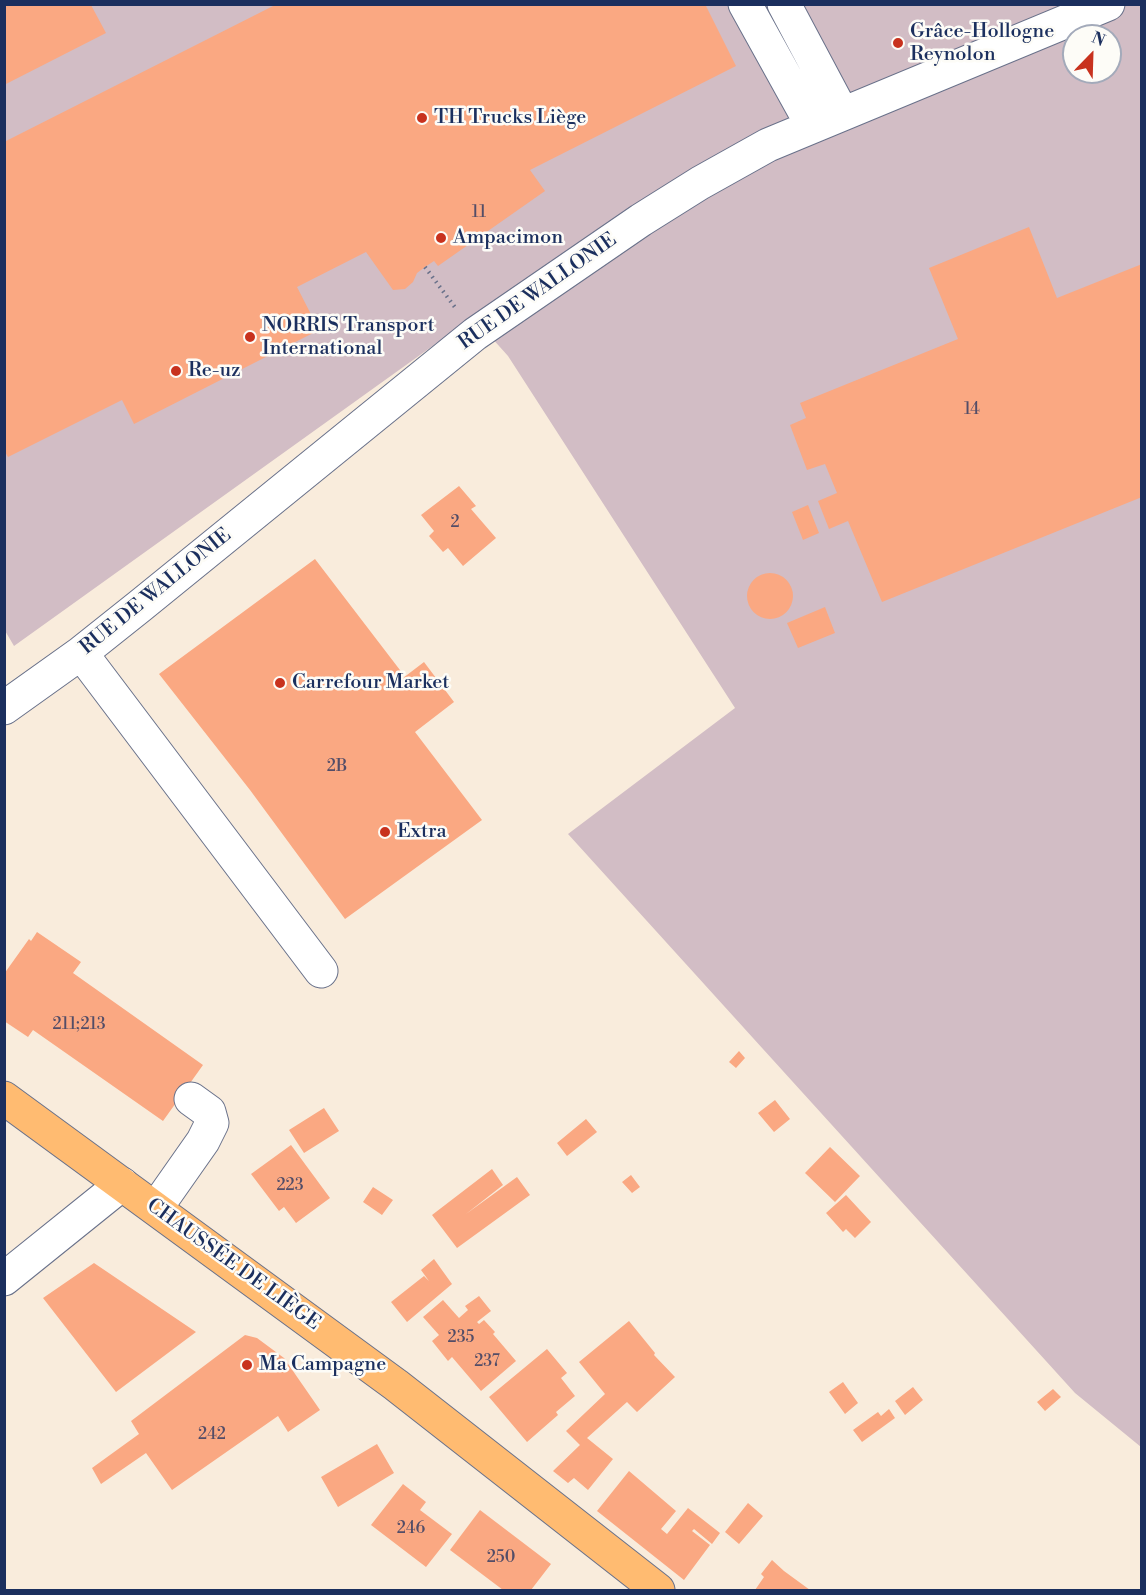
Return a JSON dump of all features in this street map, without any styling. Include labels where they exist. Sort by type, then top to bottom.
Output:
[{"type":"main road","name":"CHAUSSÉE DE LIÈGE","points":[[4,1098],[396,1385],[658,1590]]},
{"type":"street","points":[[745,4],[812,125]]},
{"type":"street","points":[[784,4],[842,113]]},
{"type":"street","name":"RUE DE WALLONIE","points":[[4,708],[81,653],[475,334],[641,220],[700,183],[768,145],[1108,4]]},
{"type":"street","points":[[81,653],[321,971]]},
{"type":"street","points":[[156,1208],[203,1141],[212,1123],[209,1112],[191,1099]]},
{"type":"street","points":[[4,1279],[122,1184]]},
{"type":"path","points":[[425,267],[475,334]]},
{"type":"shaded area","points":[[4,5],[1141,5],[1141,1447],[1075,1393],[568,834],[735,708],[508,356],[473,317],[14,646],[4,629]]},
{"type":"building","points":[[277,4],[705,4],[736,66],[530,170],[545,191],[438,266],[434,261],[425,267],[417,273],[413,282],[405,289],[393,290],[366,252],[297,287],[319,330],[134,424],[122,400],[8,457],[4,450],[4,142]]},
{"type":"building","points":[[4,5],[91,5],[106,33],[4,85]]},
{"type":"building","points":[[1029,227],[1057,298],[1142,264],[1142,497],[882,602],[848,521],[829,529],[818,501],[837,493],[825,464],[807,470],[790,425],[806,418],[800,403],[958,339],[929,268]]},
{"type":"building","points":[[459,486],[476,506],[471,509],[496,538],[463,566],[448,548],[443,552],[429,536],[434,531],[421,515]]},
{"type":"building","points":[[808,505],[819,533],[803,540],[792,512]]},
{"type":"building","points":[[315,559],[403,674],[386,691],[424,662],[454,702],[415,732],[482,820],[345,919],[250,790],[159,674]]},
{"type":"building","points":[[770,573],[786,580],[793,596],[786,612],[770,619],[754,612],[747,596],[754,580]]},
{"type":"building","points":[[825,607],[835,633],[798,648],[787,623]]},
{"type":"building","points":[[37,932],[81,962],[73,973],[203,1065],[163,1121],[33,1030],[28,1037],[4,1021],[4,974],[29,939],[31,941]]},
{"type":"building","points":[[739,1051],[745,1058],[736,1068],[729,1062]]},
{"type":"building","points":[[775,1100],[790,1119],[774,1132],[758,1113]]},
{"type":"building","points":[[324,1108],[339,1131],[304,1153],[289,1130]]},
{"type":"building","points":[[586,1119],[597,1132],[567,1156],[557,1143]]},
{"type":"building","points":[[291,1145],[330,1198],[296,1223],[284,1207],[279,1211],[251,1174]]},
{"type":"building","points":[[830,1147],[860,1176],[835,1202],[805,1173]]},
{"type":"building","points":[[492,1169],[503,1185],[466,1214],[517,1177],[530,1195],[457,1248],[432,1215]]},
{"type":"building","points":[[631,1175],[640,1187],[632,1193],[622,1182]]},
{"type":"building","points":[[373,1187],[393,1200],[382,1215],[363,1202]]},
{"type":"building","points":[[846,1195],[871,1222],[855,1238],[846,1229],[843,1232],[826,1213]]},
{"type":"building","points":[[434,1259],[452,1284],[407,1322],[391,1302],[424,1276],[429,1281],[421,1270]]},
{"type":"building","points":[[94,1263],[196,1332],[116,1392],[43,1298]]},
{"type":"building","points":[[479,1296],[491,1311],[477,1322],[479,1324],[484,1320],[516,1361],[481,1391],[452,1357],[448,1361],[432,1341],[439,1335],[423,1317],[443,1300],[459,1318],[468,1310],[465,1306]]},
{"type":"building","points":[[629,1321],[655,1353],[654,1355],[675,1377],[637,1412],[627,1402],[587,1438],[613,1459],[588,1490],[574,1478],[568,1483],[553,1471],[580,1445],[566,1431],[605,1394],[579,1362]]},
{"type":"building","points":[[245,1335],[257,1338],[284,1358],[320,1410],[288,1432],[278,1416],[172,1490],[146,1453],[101,1484],[92,1468],[139,1434],[131,1421]]},
{"type":"building","points":[[547,1349],[567,1373],[561,1378],[575,1396],[556,1412],[558,1415],[527,1442],[489,1397]]},
{"type":"building","points":[[843,1382],[858,1403],[845,1414],[829,1392]]},
{"type":"building","points":[[913,1387],[923,1400],[905,1415],[895,1401]]},
{"type":"building","points":[[1053,1389],[1061,1397],[1045,1411],[1037,1402]]},
{"type":"building","points":[[889,1409],[895,1418],[862,1442],[853,1430],[878,1412],[881,1416]]},
{"type":"building","points":[[377,1444],[394,1473],[338,1507],[321,1477]]},
{"type":"building","points":[[629,1471],[676,1511],[661,1529],[667,1534],[688,1508],[720,1533],[712,1544],[694,1529],[692,1531],[710,1545],[684,1580],[597,1511]]},
{"type":"building","points":[[403,1484],[426,1502],[420,1510],[452,1534],[426,1567],[371,1525]]},
{"type":"building","points":[[748,1503],[763,1516],[739,1544],[725,1532]]},
{"type":"building","points":[[480,1510],[551,1564],[531,1590],[503,1590],[450,1550]]},
{"type":"building","points":[[772,1560],[810,1590],[755,1590],[764,1577],[761,1574]]},
{"type":"place","name":"Grâce-Hollogne Reynolon","points":[[898,43]]},
{"type":"place","name":"TH Trucks Liège","points":[[422,118]]},
{"type":"place","name":"Ampacimon","points":[[441,238]]},
{"type":"place","name":"NORRIS Transport International","points":[[250,337]]},
{"type":"place","name":"Re-uz","points":[[176,371]]},
{"type":"place","name":"Carrefour Market","points":[[280,683]]},
{"type":"place","name":"Extra","points":[[385,832]]},
{"type":"place","name":"Ma Campagne","points":[[247,1365]]}]
